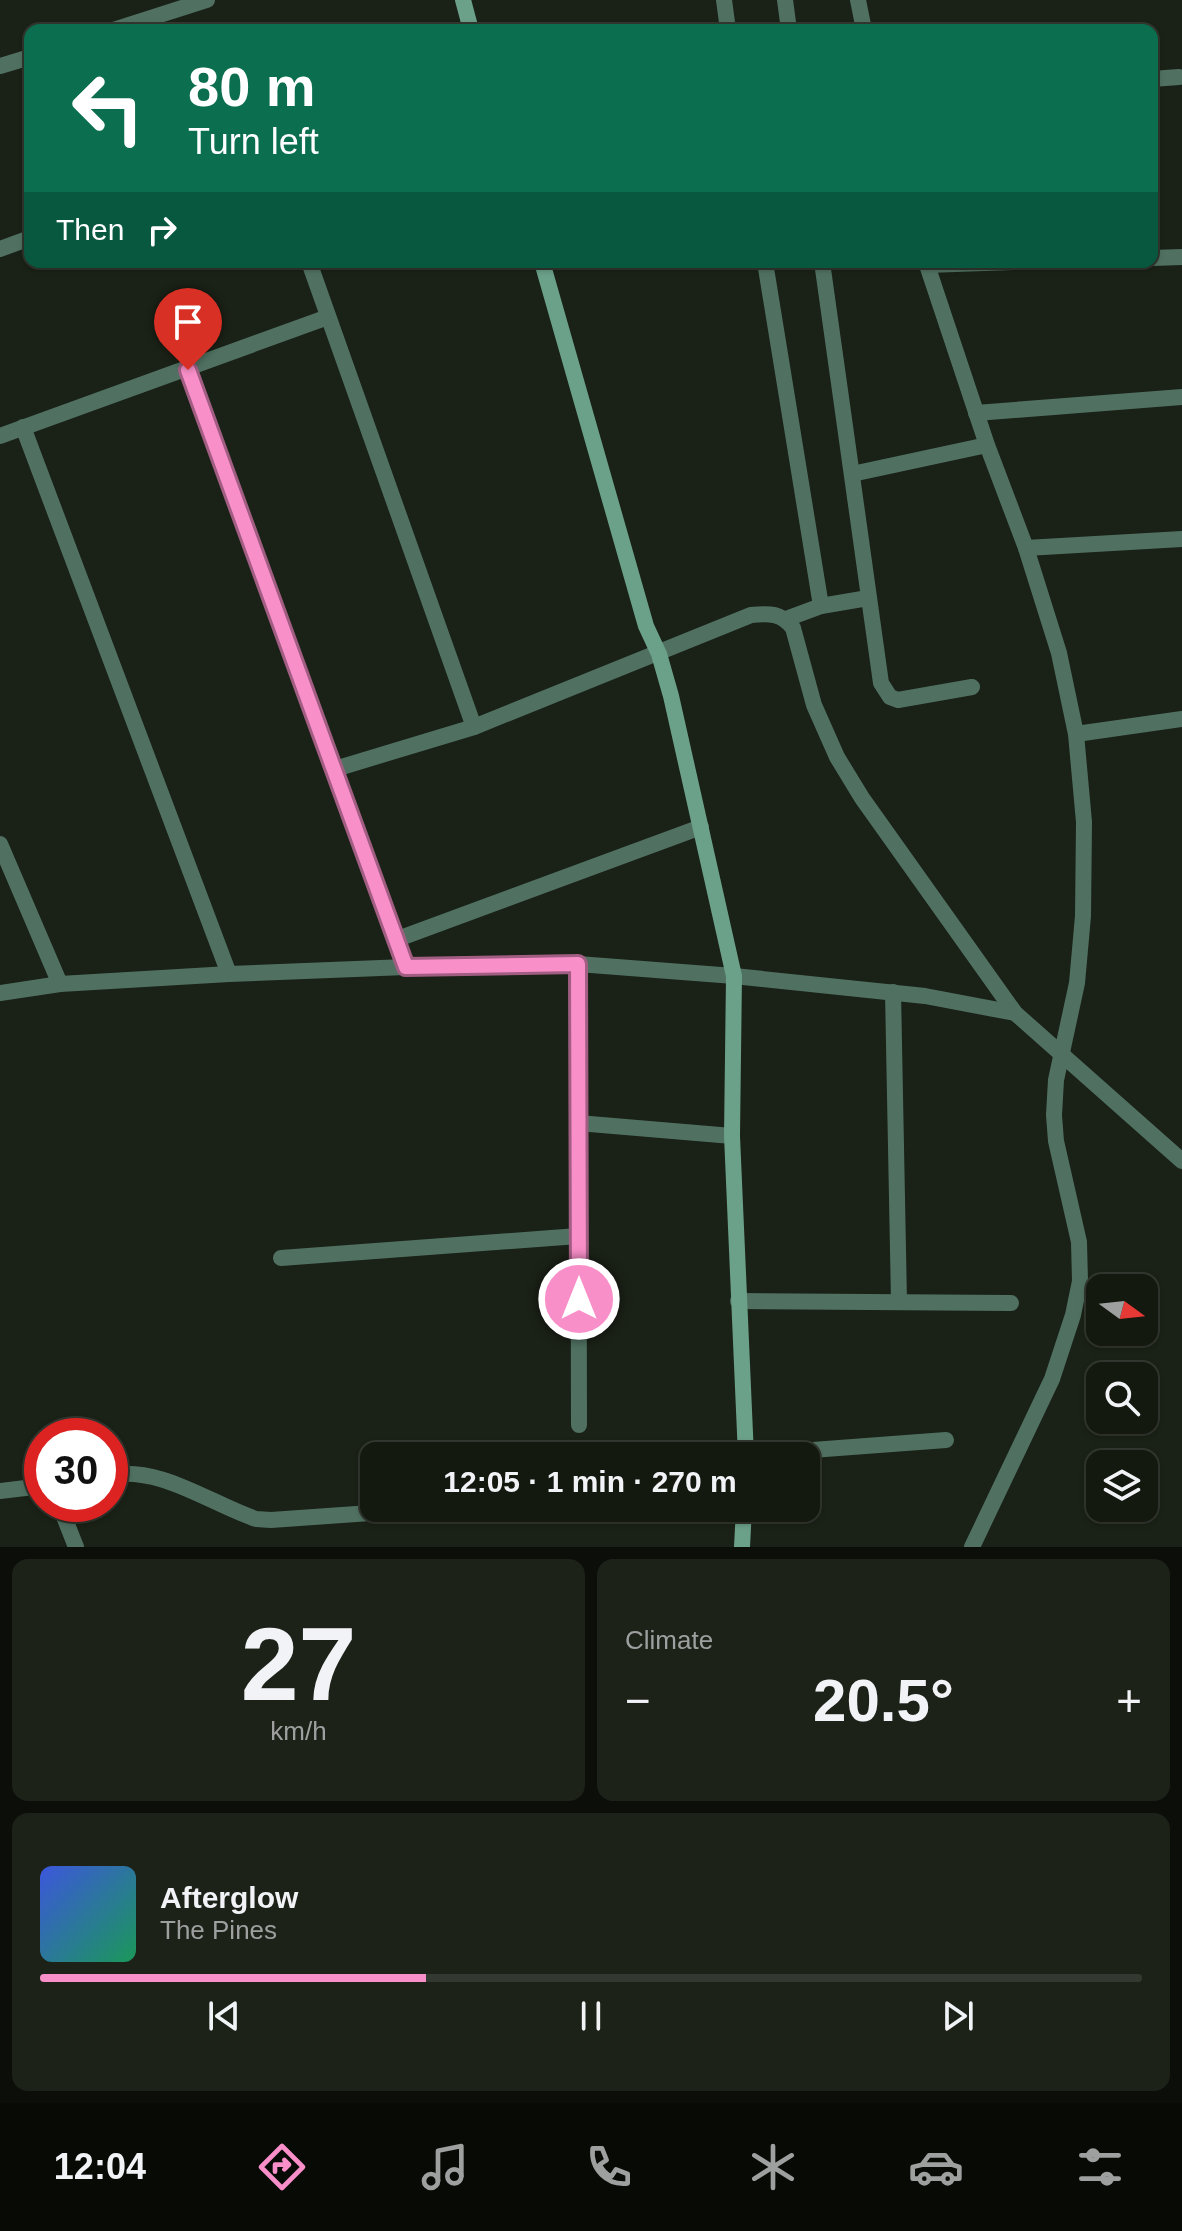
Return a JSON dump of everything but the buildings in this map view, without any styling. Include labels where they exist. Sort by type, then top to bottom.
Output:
[{"type":"street","points":[[132,24],[207,0]]},
{"type":"street","points":[[463,0],[469,24]]},
{"type":"street","points":[[724,0],[727,24]]},
{"type":"street","points":[[785,0],[788,24]]},
{"type":"street","points":[[858,0],[863,24]]},
{"type":"street","points":[[0,66],[24,59]]},
{"type":"street","points":[[1158,79],[1179,77]]},
{"type":"street","points":[[0,249],[24,240]]},
{"type":"street","points":[[1158,258],[1182,257]]},
{"type":"street","points":[[311,268],[474,727]]},
{"type":"street","points":[[544,268],[646,626],[659,654],[671,696],[734,976],[732,1136],[745,1442]]},
{"type":"street","points":[[766,268],[821,606]]},
{"type":"street","points":[[823,268],[881,683],[890,697],[898,700],[972,687]]},
{"type":"street","points":[[929,268],[987,445],[1026,548],[1059,653],[1076,734],[1084,822],[1083,916],[1077,983],[1056,1080],[1054,1115],[1056,1141],[1079,1242],[1080,1281],[1073,1315],[1052,1379],[972,1547]]},
{"type":"street","points":[[0,436],[328,317]]},
{"type":"street","points":[[188,370],[406,967]]},
{"type":"street","points":[[976,413],[1182,397]]},
{"type":"street","points":[[23,427],[229,974]]},
{"type":"street","points":[[852,474],[987,445]]},
{"type":"street","points":[[1026,548],[1182,539]]},
{"type":"street","points":[[786,619],[821,606],[868,598]]},
{"type":"street","points":[[335,769],[474,727],[751,615],[776,614],[786,619],[793,628],[814,705],[837,757],[862,798],[1015,1013],[1182,1161]]},
{"type":"street","points":[[1076,734],[1182,719]]},
{"type":"street","points":[[395,940],[701,827]]},
{"type":"street","points":[[0,844],[60,984]]},
{"type":"street","points":[[0,993],[60,984],[229,974],[578,964],[893,992],[1015,1013]]},
{"type":"street","points":[[578,964],[579,1425]]},
{"type":"street","points":[[893,992],[899,1302]]},
{"type":"street","points":[[578,1123],[732,1136]]},
{"type":"street","points":[[281,1258],[578,1236]]},
{"type":"street","points":[[738,1301],[1011,1303]]},
{"type":"street","points":[[820,1450],[946,1440]]},
{"type":"street","points":[[128,1472],[154,1476],[256,1519],[360,1514]]},
{"type":"street","points":[[0,1491],[24,1488]]},
{"type":"street","points":[[66,1522],[76,1547]]},
{"type":"street","points":[[742,1547],[743,1522]]},
{"type":"route","points":[[188,370],[406,967],[578,964],[579,1299]]}]
